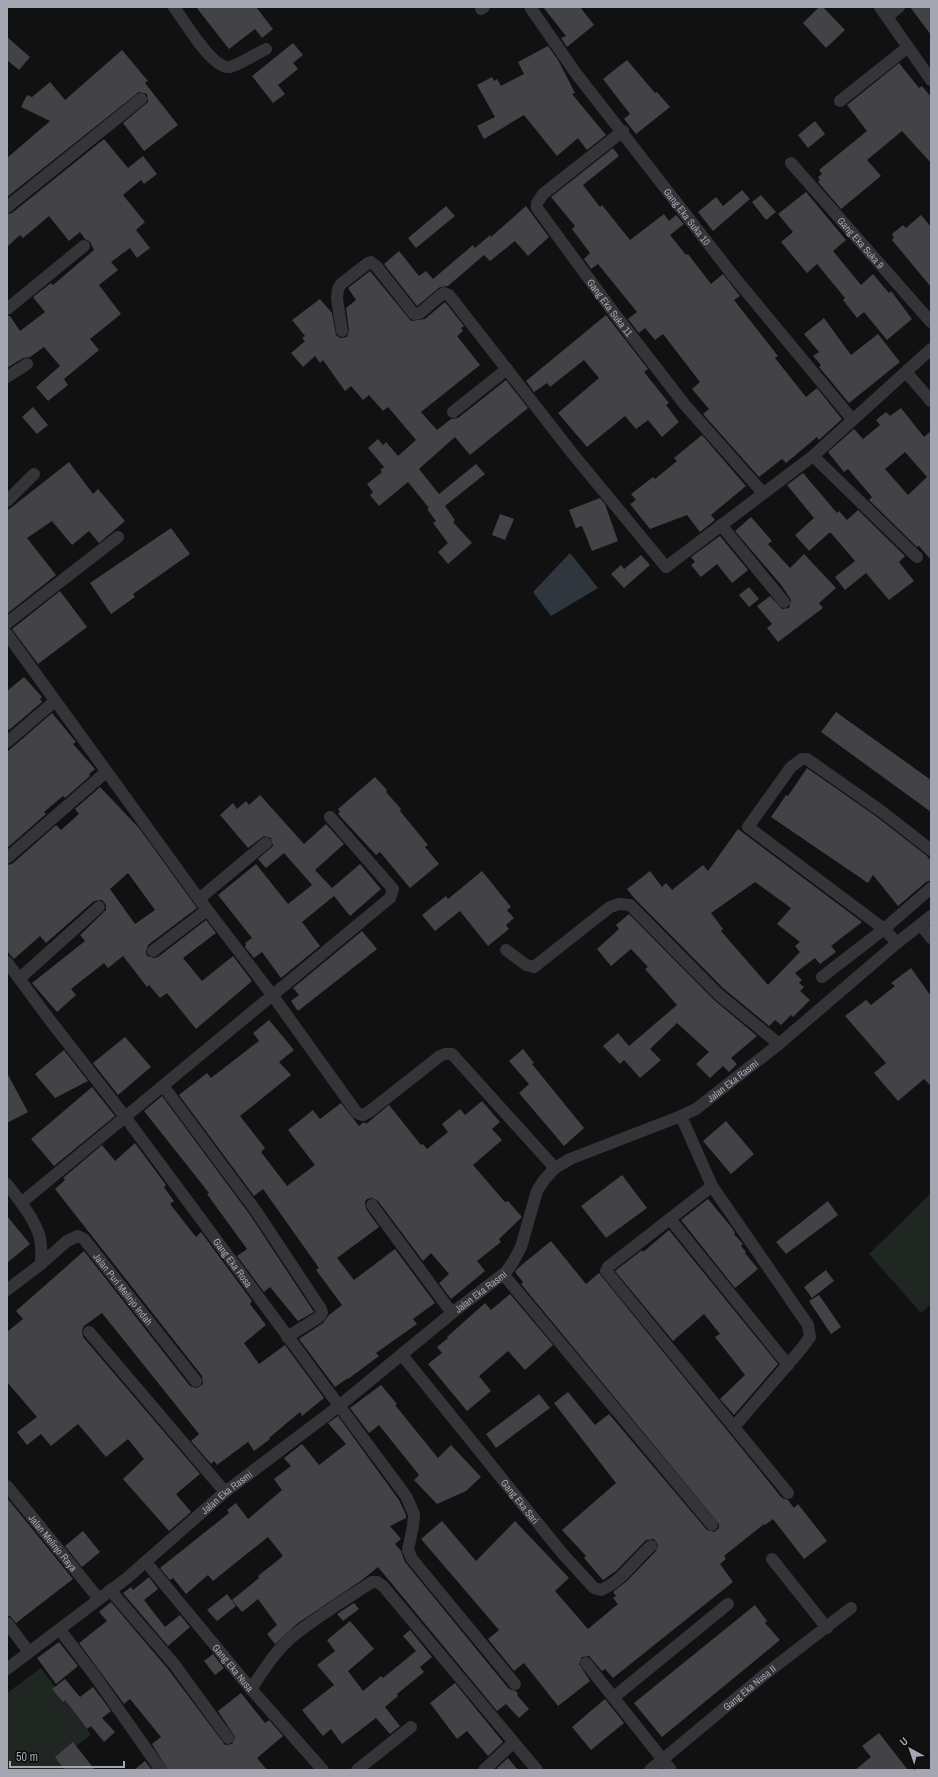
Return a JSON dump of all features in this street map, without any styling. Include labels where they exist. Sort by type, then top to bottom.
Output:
[{"type":"street","points":[[174,7],[209,56],[219,65],[229,67],[266,49]]},
{"type":"street","name":"Gang Eka Suka 10","points":[[530,7],[575,72],[623,131],[735,278],[852,419]]},
{"type":"street","points":[[898,7],[884,12],[931,80]]},
{"type":"street","points":[[840,100],[908,47]]},
{"type":"street","points":[[7,207],[141,99]]},
{"type":"street","name":"Gang Eka Suka 11","points":[[623,131],[543,194],[537,203],[537,208],[617,317],[685,405],[763,493]]},
{"type":"street","name":"Gang Eka Suka 9","points":[[791,163],[931,322]]},
{"type":"street","points":[[7,309],[84,246]]},
{"type":"street","points":[[342,331],[337,299],[338,289],[341,284],[365,264],[371,262],[377,267],[414,314],[420,313],[444,293],[449,295],[572,453],[666,567],[813,456],[852,419],[931,349]]},
{"type":"street","points":[[7,376],[27,364]]},
{"type":"street","points":[[452,412],[507,369]]},
{"type":"street","points":[[906,372],[931,401]]},
{"type":"street","points":[[813,456],[917,558]]},
{"type":"street","points":[[7,501],[34,474]]},
{"type":"street","points":[[721,525],[784,602]]},
{"type":"street","points":[[7,623],[118,537]]},
{"type":"street","points":[[7,634],[106,772],[207,910],[273,996],[357,1113],[363,1114],[370,1111],[440,1056],[452,1054],[555,1168]]},
{"type":"street","points":[[7,742],[55,701]]},
{"type":"street","points":[[897,943],[884,929],[748,827],[791,767],[802,759],[807,759],[881,811],[931,850]]},
{"type":"street","points":[[7,858],[106,772]]},
{"type":"street","points":[[21,1204],[164,1087],[390,898],[393,889],[330,817]]},
{"type":"street","points":[[199,899],[266,843]]},
{"type":"street","points":[[822,977],[884,929],[931,888]]},
{"type":"street","points":[[506,950],[526,965],[534,967],[610,907],[619,904],[630,905],[718,994],[779,1044]]},
{"type":"street","points":[[20,978],[99,907]]},
{"type":"street","points":[[153,951],[207,910]]},
{"type":"street","name":"Jalan Eka Rasmi","points":[[7,1669],[60,1630],[146,1562],[225,1492],[339,1406],[452,1313],[503,1274],[513,1262],[521,1247],[537,1191],[544,1180],[555,1168],[570,1159],[696,1109],[779,1044],[897,943],[931,916]]},
{"type":"street","points":[[921,925],[931,938]]},
{"type":"street","name":"Gang Eka Rosa","points":[[7,962],[126,1118],[406,1496],[414,1514],[414,1526],[408,1550],[412,1558],[515,1684]]},
{"type":"street","points":[[164,1087],[256,1211],[321,1309],[322,1313],[319,1317],[287,1337]]},
{"type":"street","points":[[681,1116],[712,1186],[808,1325],[810,1337],[788,1365],[734,1427]]},
{"type":"street","points":[[7,1184],[38,1232],[41,1247],[41,1264],[7,1290]]},
{"type":"street","points":[[712,1186],[608,1267],[606,1271],[788,1493]]},
{"type":"street","points":[[372,1205],[452,1313]]},
{"type":"street","points":[[670,1219],[788,1365]]},
{"type":"street","name":"Jalan Puri Melinjo Indah","points":[[41,1264],[67,1241],[78,1236],[84,1239],[196,1381]]},
{"type":"street","points":[[503,1274],[712,1525]]},
{"type":"street","points":[[88,1332],[225,1492]]},
{"type":"street","name":"Gang Eka Sari","points":[[402,1355],[562,1553],[594,1588],[601,1590],[622,1576],[651,1546]]},
{"type":"street","name":"Jalan Melinjo Raya","points":[[7,1486],[98,1599]]},
{"type":"street","points":[[772,1559],[826,1628]]},
{"type":"street","name":"Gang Eka Nusa","points":[[146,1562],[251,1689],[324,1770]]},
{"type":"street","points":[[251,1689],[264,1669],[292,1637],[344,1600],[372,1582],[377,1582],[382,1586],[537,1770]]},
{"type":"street","points":[[110,1590],[174,1664],[228,1738]]},
{"type":"street","points":[[614,1697],[728,1604]]},
{"type":"street","name":"Gang Eka Nusa II","points":[[650,1770],[764,1675],[851,1608]]},
{"type":"street","points":[[7,1623],[29,1652]]},
{"type":"street","points":[[60,1630],[161,1770]]},
{"type":"street","points":[[586,1662],[671,1770]]},
{"type":"street","points":[[357,1770],[411,1728]]},
{"type":"street","points":[[484,1770],[513,1743]]},
{"type":"shaded area","points":[[570,553],[598,588],[551,616],[533,592]]},
{"type":"shaded area","points":[[931,1193],[931,1304],[921,1313],[869,1254]]},
{"type":"shaded area","points":[[41,1668],[91,1735],[58,1759],[66,1770],[7,1770],[7,1693]]},
{"type":"building","points":[[196,7],[256,7],[273,29],[262,38],[255,29],[229,49]]},
{"type":"building","points":[[543,7],[580,7],[594,25],[567,47],[561,38],[566,36]]},
{"type":"building","points":[[819,7],[823,7],[845,30],[826,48],[803,23]]},
{"type":"building","points":[[910,7],[931,7],[931,35]]},
{"type":"building","points":[[7,37],[30,57],[19,70],[7,60]]},
{"type":"building","points":[[293,43],[303,55],[293,63],[298,69],[278,85],[285,94],[273,103],[252,76]]},
{"type":"building","points":[[548,46],[558,60],[575,93],[572,94],[606,135],[587,150],[578,138],[557,156],[524,115],[484,139],[477,126],[495,117],[477,85],[492,77],[494,81],[497,79],[501,86],[524,74],[518,62]]},
{"type":"building","points":[[122,50],[148,81],[145,83],[178,125],[144,151],[123,123],[148,102],[147,94],[139,92],[7,197],[7,158],[50,121],[21,107],[27,95],[32,97],[50,82],[65,100]]},
{"type":"building","points":[[627,60],[655,93],[657,92],[670,107],[636,134],[624,119],[630,114],[603,79]]},
{"type":"building","points":[[899,63],[919,88],[922,86],[931,97],[931,163],[902,131],[867,160],[881,176],[841,209],[818,182],[820,180],[818,177],[822,174],[819,170],[867,131],[847,105]]},
{"type":"building","points":[[815,121],[825,134],[808,148],[798,135]]},
{"type":"building","points":[[104,139],[128,168],[143,156],[157,174],[144,184],[141,180],[123,195],[145,222],[136,230],[150,248],[137,258],[130,248],[111,262],[118,270],[99,285],[121,314],[90,339],[99,350],[64,379],[68,385],[48,401],[36,387],[60,366],[44,347],[30,357],[23,358],[7,368],[7,316],[10,316],[20,331],[45,312],[33,297],[51,283],[53,285],[94,250],[90,242],[85,239],[80,232],[69,241],[49,216],[23,238],[20,235],[7,247],[7,214],[12,213]]},
{"type":"building","points":[[613,148],[619,156],[583,185],[600,207],[602,205],[630,240],[664,214],[669,221],[676,215],[684,224],[670,235],[686,255],[688,254],[711,284],[723,274],[740,296],[734,300],[778,356],[775,358],[806,397],[817,388],[842,419],[819,440],[817,437],[786,463],[782,459],[759,477],[703,414],[709,409],[692,389],[700,382],[663,334],[655,340],[645,328],[639,333],[628,319],[637,312],[598,264],[591,269],[584,259],[590,253],[572,229],[575,226],[551,197]]},
{"type":"building","points":[[742,190],[750,199],[713,231],[698,212],[716,197],[723,206]]},
{"type":"building","points":[[806,192],[846,240],[833,251],[861,285],[873,274],[889,293],[891,291],[912,319],[887,340],[864,312],[857,318],[843,300],[845,298],[817,264],[807,273],[781,242],[793,232],[778,214]]},
{"type":"building","points":[[761,195],[776,212],[766,220],[752,202]]},
{"type":"building","points":[[446,206],[455,216],[416,248],[408,238]]},
{"type":"building","points":[[526,206],[549,237],[528,256],[515,241],[490,261],[484,255],[448,286],[440,287],[417,306],[384,264],[399,251],[419,276],[426,271],[433,279],[473,245],[475,248],[490,235],[491,237]]},
{"type":"building","points":[[921,215],[931,227],[931,287],[892,240],[894,238],[892,234],[903,225],[906,228]]},
{"type":"building","points":[[370,271],[411,321],[425,319],[445,302],[464,326],[461,328],[463,331],[457,336],[480,365],[421,412],[437,430],[451,419],[458,418],[506,380],[528,408],[470,455],[455,437],[419,469],[439,494],[476,464],[485,474],[445,506],[455,520],[453,522],[472,543],[448,564],[438,552],[448,543],[433,523],[436,521],[427,509],[429,508],[408,482],[379,506],[370,495],[373,492],[367,484],[382,472],[380,470],[384,467],[368,448],[378,439],[383,445],[386,442],[398,456],[416,440],[388,407],[383,411],[369,395],[363,400],[351,386],[345,391],[323,360],[320,363],[315,356],[303,367],[291,353],[305,341],[302,338],[305,336],[292,320],[320,299],[332,313],[336,335],[340,338],[347,337],[349,330],[346,308],[356,300],[348,288]]},
{"type":"building","points":[[606,315],[648,369],[644,372],[669,403],[666,405],[679,422],[662,437],[648,420],[636,429],[625,416],[587,447],[558,413],[599,378],[584,360],[550,387],[547,383],[534,392],[526,381]]},
{"type":"building","points":[[824,318],[851,355],[878,334],[900,362],[849,403],[819,367],[821,365],[813,356],[819,352],[804,334]]},
{"type":"building","points":[[33,407],[48,425],[37,434],[22,417]]},
{"type":"building","points":[[901,408],[924,437],[931,431],[931,560],[919,546],[917,547],[869,500],[872,497],[848,469],[844,472],[828,452],[854,429],[863,439],[880,425],[876,420],[886,412],[890,416]],"holes":[[[905,452],[927,477],[908,495],[885,469]]]},
{"type":"building","points":[[702,435],[746,486],[711,515],[715,520],[700,532],[687,515],[650,529],[630,504],[636,500],[631,494],[653,477],[655,479],[677,461],[674,458]]},
{"type":"building","points":[[69,462],[93,494],[98,489],[125,521],[99,543],[89,531],[72,545],[52,521],[27,538],[56,575],[8,613],[7,511]]},
{"type":"building","points":[[803,473],[837,513],[839,511],[847,520],[858,510],[905,556],[899,562],[914,581],[889,600],[866,573],[845,590],[835,577],[855,561],[831,533],[829,533],[809,551],[795,535],[814,518],[787,485]]},
{"type":"building","points":[[600,498],[605,504],[618,541],[592,551],[582,526],[576,528],[569,510]]},
{"type":"building","points":[[500,514],[514,519],[505,540],[492,535]]},
{"type":"building","points":[[751,517],[772,541],[768,544],[790,568],[804,554],[836,588],[819,603],[823,608],[778,642],[767,628],[772,624],[757,606],[770,596],[782,609],[789,608],[791,600],[782,586],[735,531]]},
{"type":"building","points":[[171,528],[190,554],[133,594],[135,597],[111,614],[90,583]]},
{"type":"building","points":[[720,536],[748,570],[732,583],[717,564],[701,577],[691,565],[695,562],[691,557]]},
{"type":"building","points":[[641,555],[650,565],[624,588],[611,574],[621,565],[624,569]]},
{"type":"building","points":[[749,587],[759,599],[749,607],[739,595]]},
{"type":"building","points":[[60,591],[87,627],[38,664],[12,629]]},
{"type":"building","points":[[24,677],[42,697],[40,699],[42,702],[9,730],[7,727],[7,691]]},
{"type":"building","points":[[836,712],[931,780],[931,812],[821,732]]},
{"type":"building","points":[[52,713],[76,742],[73,744],[95,769],[89,774],[90,776],[65,798],[63,796],[44,812],[46,814],[7,848],[7,752]]},
{"type":"building","points":[[807,768],[877,817],[927,856],[931,861],[931,880],[926,882],[898,906],[873,875],[868,883],[771,817],[786,795],[788,796]]},
{"type":"building","points":[[375,777],[387,790],[386,792],[401,809],[400,811],[428,845],[425,847],[439,864],[410,888],[380,852],[376,855],[338,814],[340,812],[338,809]]},
{"type":"building","points":[[100,787],[139,828],[197,908],[148,945],[146,952],[147,956],[154,958],[158,957],[206,920],[216,933],[183,958],[202,981],[233,956],[252,981],[196,1029],[167,993],[160,998],[149,985],[147,987],[123,956],[108,968],[104,963],[71,989],[76,995],[57,1012],[32,983],[85,941],[80,935],[106,910],[106,905],[102,900],[94,901],[46,943],[40,936],[14,959],[7,951],[7,865],[12,864],[56,825],[61,830],[79,814],[75,809]],"holes":[[[128,873],[155,910],[135,924],[110,889]]]},
{"type":"building","points":[[260,795],[304,844],[326,824],[344,844],[315,870],[332,888],[360,864],[381,889],[350,916],[334,896],[302,922],[320,946],[281,978],[262,952],[254,958],[245,947],[245,943],[252,938],[218,895],[256,864],[288,904],[312,885],[284,853],[266,868],[258,859],[273,846],[271,838],[264,836],[248,848],[220,815],[233,803],[237,809],[246,801],[249,805]]},
{"type":"building","points":[[738,829],[862,922],[831,946],[836,952],[820,964],[815,958],[795,973],[802,980],[799,983],[804,987],[800,991],[810,1000],[793,1017],[791,1015],[781,1025],[775,1020],[769,1026],[723,988],[635,899],[627,889],[650,871],[662,887],[666,883],[672,890],[703,865],[708,871]],"holes":[[[755,882],[791,908],[777,924],[800,942],[795,946],[800,952],[768,985],[721,931],[723,929],[711,913]]]},
{"type":"building","points":[[482,871],[511,907],[507,910],[514,918],[506,925],[509,929],[488,946],[460,911],[435,931],[422,915],[446,896],[448,899]]},
{"type":"building","points":[[629,914],[713,999],[757,1036],[731,1058],[737,1064],[729,1072],[723,1066],[710,1078],[696,1064],[709,1052],[677,1023],[650,1049],[661,1060],[640,1078],[624,1060],[620,1064],[603,1046],[618,1033],[629,1046],[677,1005],[645,969],[648,967],[631,949],[611,966],[597,949],[619,929],[616,925]]},
{"type":"building","points":[[362,931],[377,949],[298,1011],[291,1001],[299,995],[293,988]]},
{"type":"building","points":[[911,968],[931,996],[931,1086],[924,1079],[898,1101],[874,1073],[886,1063],[845,1016],[866,1000],[871,1005],[895,986],[891,983]]},
{"type":"building","points":[[269,1020],[294,1050],[279,1062],[291,1075],[240,1116],[265,1148],[261,1152],[287,1186],[315,1165],[288,1130],[313,1110],[320,1119],[341,1103],[359,1126],[364,1122],[366,1124],[389,1105],[421,1145],[423,1144],[427,1149],[448,1132],[442,1124],[460,1109],[465,1115],[482,1101],[500,1122],[492,1129],[502,1140],[473,1165],[505,1202],[508,1201],[522,1217],[499,1239],[501,1242],[477,1261],[485,1271],[451,1299],[439,1283],[449,1274],[431,1253],[423,1261],[378,1201],[372,1198],[367,1199],[365,1202],[366,1209],[379,1227],[337,1258],[354,1280],[395,1249],[435,1303],[413,1319],[417,1324],[376,1353],[379,1356],[335,1387],[299,1339],[323,1323],[329,1315],[342,1305],[316,1270],[319,1268],[263,1189],[254,1196],[179,1095],[207,1073],[211,1078],[259,1041],[253,1033]]},
{"type":"building","points":[[125,1037],[151,1067],[118,1095],[93,1063]]},
{"type":"building","points":[[523,1049],[534,1063],[532,1064],[584,1128],[564,1146],[519,1093],[529,1084],[509,1061]]},
{"type":"building","points":[[64,1050],[88,1081],[55,1098],[35,1074]]},
{"type":"building","points":[[7,1073],[28,1112],[7,1123]]},
{"type":"building","points":[[92,1087],[115,1116],[54,1166],[31,1139]]},
{"type":"building","points":[[162,1096],[250,1215],[314,1312],[298,1321],[270,1287],[264,1292],[237,1256],[247,1249],[207,1194],[209,1193],[144,1111]]},
{"type":"building","points":[[726,1121],[754,1154],[731,1174],[703,1141]]},
{"type":"building","points":[[135,1143],[166,1185],[164,1187],[174,1201],[170,1204],[196,1237],[201,1232],[252,1301],[250,1304],[266,1325],[244,1343],[259,1364],[285,1345],[324,1398],[302,1416],[300,1412],[254,1451],[248,1442],[217,1465],[214,1461],[211,1464],[191,1441],[199,1434],[102,1313],[84,1326],[82,1330],[83,1337],[200,1474],[176,1494],[191,1512],[169,1531],[123,1479],[144,1459],[128,1439],[106,1457],[78,1424],[51,1446],[41,1434],[27,1445],[17,1432],[37,1417],[7,1382],[7,1332],[23,1319],[16,1311],[84,1251],[190,1386],[197,1388],[203,1384],[202,1376],[55,1189],[65,1180],[63,1178],[102,1145],[115,1161]]},
{"type":"building","points":[[622,1175],[647,1208],[606,1238],[581,1206]]},
{"type":"building","points":[[708,1199],[732,1228],[735,1233],[734,1234],[743,1244],[741,1246],[746,1252],[745,1253],[758,1269],[735,1288],[681,1220]]},
{"type":"building","points":[[828,1201],[838,1215],[786,1254],[776,1242]]},
{"type":"building","points":[[7,1216],[30,1244],[7,1263]]},
{"type":"building","points":[[669,1230],[778,1364],[734,1415],[720,1399],[745,1375],[715,1337],[720,1334],[704,1314],[673,1341],[615,1271],[642,1250],[643,1252]]},
{"type":"building","points":[[551,1241],[586,1284],[599,1273],[782,1498],[788,1500],[794,1508],[798,1504],[827,1541],[804,1559],[773,1519],[765,1525],[764,1524],[724,1556],[726,1559],[720,1564],[733,1582],[613,1678],[605,1669],[602,1671],[589,1656],[582,1657],[579,1664],[590,1681],[558,1706],[524,1663],[514,1671],[488,1639],[499,1630],[421,1539],[442,1521],[476,1561],[515,1521],[569,1578],[555,1591],[588,1629],[618,1604],[613,1598],[616,1596],[613,1592],[627,1581],[656,1551],[658,1545],[654,1539],[646,1540],[616,1571],[603,1580],[584,1558],[586,1556],[562,1530],[616,1483],[554,1403],[568,1392],[595,1425],[609,1414],[707,1530],[714,1532],[719,1528],[719,1524],[521,1284],[523,1282],[515,1272]]},
{"type":"building","points":[[826,1270],[834,1281],[812,1298],[804,1287]]},
{"type":"building","points":[[510,1294],[553,1345],[525,1370],[508,1351],[479,1376],[491,1391],[467,1411],[428,1364],[442,1353],[437,1347],[485,1303],[491,1310]]},
{"type":"building","points":[[819,1295],[841,1327],[831,1334],[809,1301]]},
{"type":"building","points":[[381,1385],[397,1404],[395,1405],[438,1458],[451,1445],[481,1477],[466,1491],[437,1504],[414,1480],[419,1475],[379,1425],[369,1433],[350,1408]]},
{"type":"building","points":[[539,1394],[550,1408],[496,1448],[486,1434]]},
{"type":"building","points":[[338,1416],[399,1500],[406,1515],[406,1518],[390,1526],[401,1539],[395,1544],[401,1551],[405,1562],[509,1689],[516,1691],[518,1694],[517,1695],[529,1709],[519,1718],[506,1704],[497,1711],[378,1567],[362,1580],[298,1623],[275,1644],[267,1634],[277,1625],[258,1599],[242,1612],[232,1600],[283,1556],[268,1537],[213,1581],[208,1575],[186,1594],[173,1578],[170,1580],[160,1568],[229,1513],[227,1510],[236,1503],[248,1519],[282,1490],[274,1479],[291,1466],[284,1458],[302,1444],[319,1465],[346,1444],[328,1423]]},
{"type":"building","points":[[7,1498],[73,1579],[16,1623],[10,1616],[7,1616]]},
{"type":"building","points":[[83,1531],[100,1552],[82,1567],[65,1546]]},
{"type":"building","points":[[149,1577],[158,1589],[144,1600],[165,1627],[180,1615],[190,1627],[168,1646],[123,1593],[131,1587],[133,1590]]},
{"type":"building","points":[[227,1594],[236,1606],[217,1621],[207,1610]]},
{"type":"building","points":[[111,1602],[168,1669],[225,1745],[232,1744],[235,1737],[218,1711],[241,1693],[265,1723],[269,1720],[283,1736],[257,1758],[267,1770],[168,1770],[152,1744],[161,1737],[130,1699],[124,1704],[79,1643],[107,1621],[99,1612]]},
{"type":"building","points":[[354,1603],[359,1609],[343,1621],[337,1614]]},
{"type":"building","points":[[755,1605],[767,1621],[765,1623],[780,1640],[662,1737],[634,1703]]},
{"type":"building","points":[[350,1621],[374,1649],[348,1671],[363,1691],[381,1676],[383,1678],[416,1651],[403,1636],[410,1630],[432,1657],[420,1667],[424,1672],[397,1694],[398,1696],[385,1707],[400,1726],[390,1734],[376,1718],[342,1744],[331,1729],[323,1736],[302,1710],[334,1685],[317,1665],[335,1651],[327,1640]]},
{"type":"building","points":[[59,1642],[78,1666],[56,1684],[37,1658]]},
{"type":"building","points":[[213,1654],[224,1668],[215,1675],[204,1661]]},
{"type":"building","points":[[65,1679],[80,1697],[93,1687],[111,1711],[102,1718],[115,1732],[104,1742],[91,1726],[87,1729],[65,1700],[63,1702],[52,1689]]},
{"type":"building","points":[[455,1683],[503,1742],[488,1756],[467,1731],[457,1739],[430,1703]]},
{"type":"building","points":[[605,1699],[624,1723],[591,1750],[572,1727]]},
{"type":"building","points":[[879,1733],[908,1770],[855,1770],[871,1757],[862,1746]]},
{"type":"building","points":[[73,1742],[95,1770],[65,1770],[55,1757]]},
{"type":"building","points":[[508,1758],[518,1770],[498,1770],[497,1768]]},
{"type":"building","points":[[145,1761],[152,1770],[134,1770]]}]
